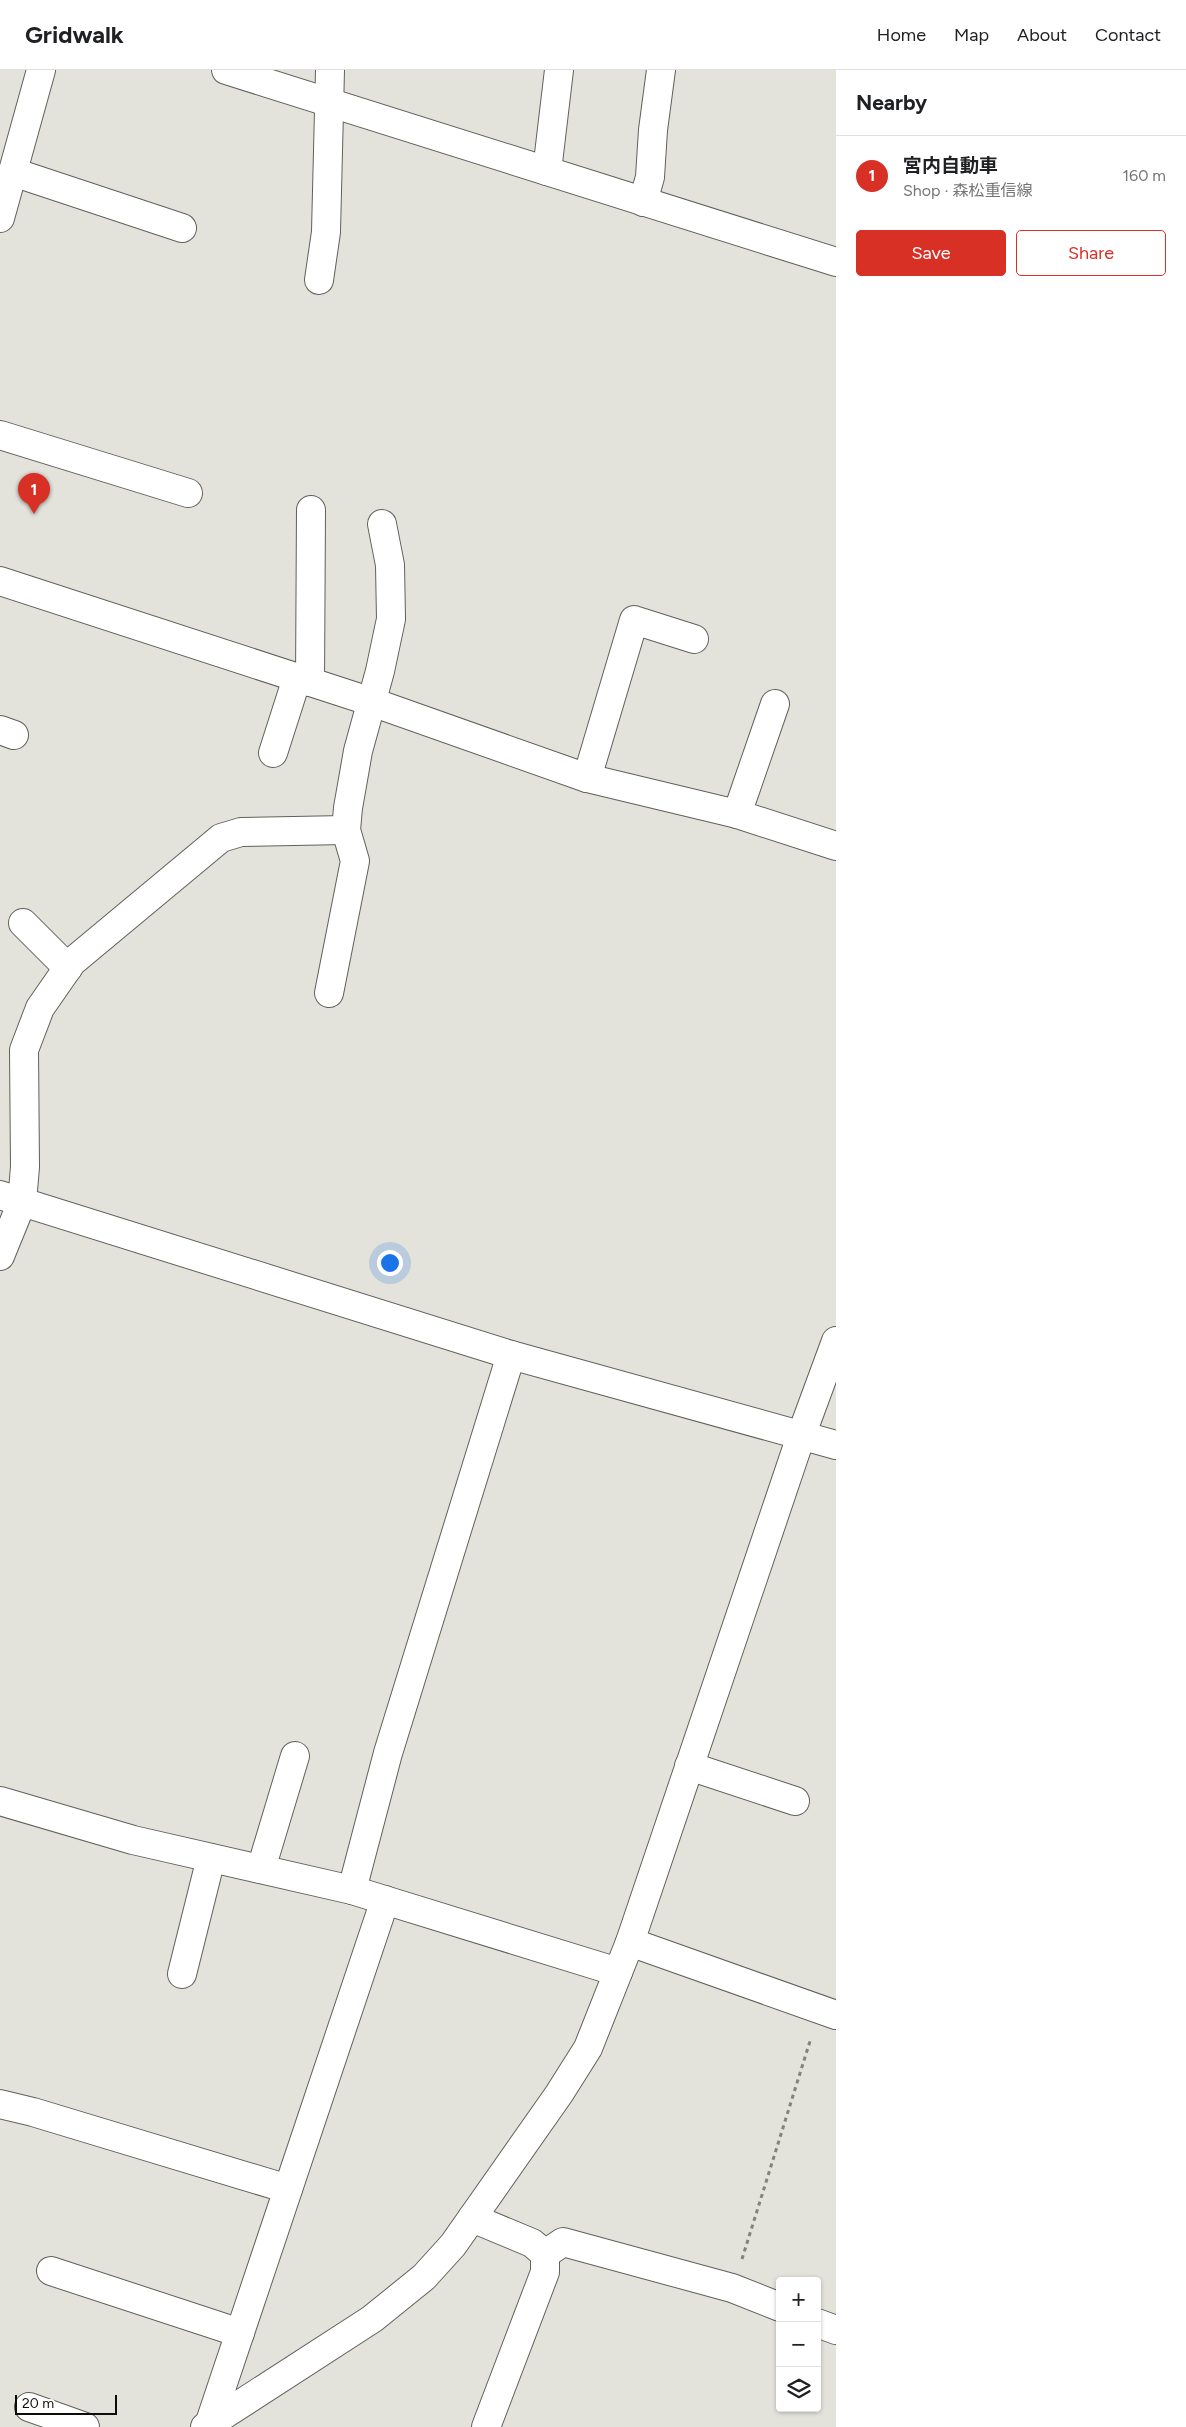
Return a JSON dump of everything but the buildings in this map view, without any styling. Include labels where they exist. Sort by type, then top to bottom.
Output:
[{"type":"street","points":[[0,218],[42,70]]},
{"type":"street","points":[[226,70],[836,262]]},
{"type":"street","points":[[319,280],[326,232],[330,70]]},
{"type":"street","points":[[547,172],[559,70]]},
{"type":"street","points":[[643,202],[650,177],[653,130],[661,70]]},
{"type":"street","points":[[13,172],[182,228]]},
{"type":"street","points":[[0,434],[188,493]]},
{"type":"street","points":[[273,753],[303,680],[310,510]]},
{"type":"street","points":[[329,993],[355,861],[346,830],[358,750],[372,702],[391,619],[390,565],[382,524]]},
{"type":"street","points":[[0,581],[372,702],[587,778],[737,814],[836,846]]},
{"type":"street","points":[[587,778],[634,620],[694,639]]},
{"type":"street","points":[[737,814],[775,704]]},
{"type":"street","points":[[0,1256],[11,1198],[25,1166],[24,1050],[40,1008],[68,968],[221,838],[241,832],[346,830]]},
{"type":"street","points":[[23,923],[68,968]]},
{"type":"street","points":[[11,1198],[511,1355],[836,1445]]},
{"type":"street","points":[[210,2425],[372,2318],[424,2277],[454,2245],[559,2094],[588,2048],[630,1942],[801,1436],[836,1341]]},
{"type":"street","points":[[352,1890],[388,1753],[511,1355]]},
{"type":"street","points":[[260,1869],[295,1756]]},
{"type":"street","points":[[689,1766],[794,1801]]},
{"type":"street","points":[[0,1801],[133,1840],[352,1890],[618,1972]]},
{"type":"street","points":[[182,1974],[211,1858]]},
{"type":"street","points":[[210,2425],[385,1900]]},
{"type":"street","points":[[630,1942],[828,2012]]},
{"type":"street","points":[[0,2104],[33,2112],[288,2189]]},
{"type":"street","points":[[472,2218],[532,2243],[545,2254],[545,2272],[486,2427]]},
{"type":"street","points":[[545,2254],[563,2242],[732,2288],[776,2305]]},
{"type":"street","points":[[51,2271],[240,2333]]},
{"type":"street","points":[[821,2324],[836,2330]]},
{"type":"street","points":[[29,2407],[85,2427]]},
{"type":"path","points":[[732,2288],[828,2012]]},
{"type":"place","name":"宮内自動車","points":[[34,514]]}]
